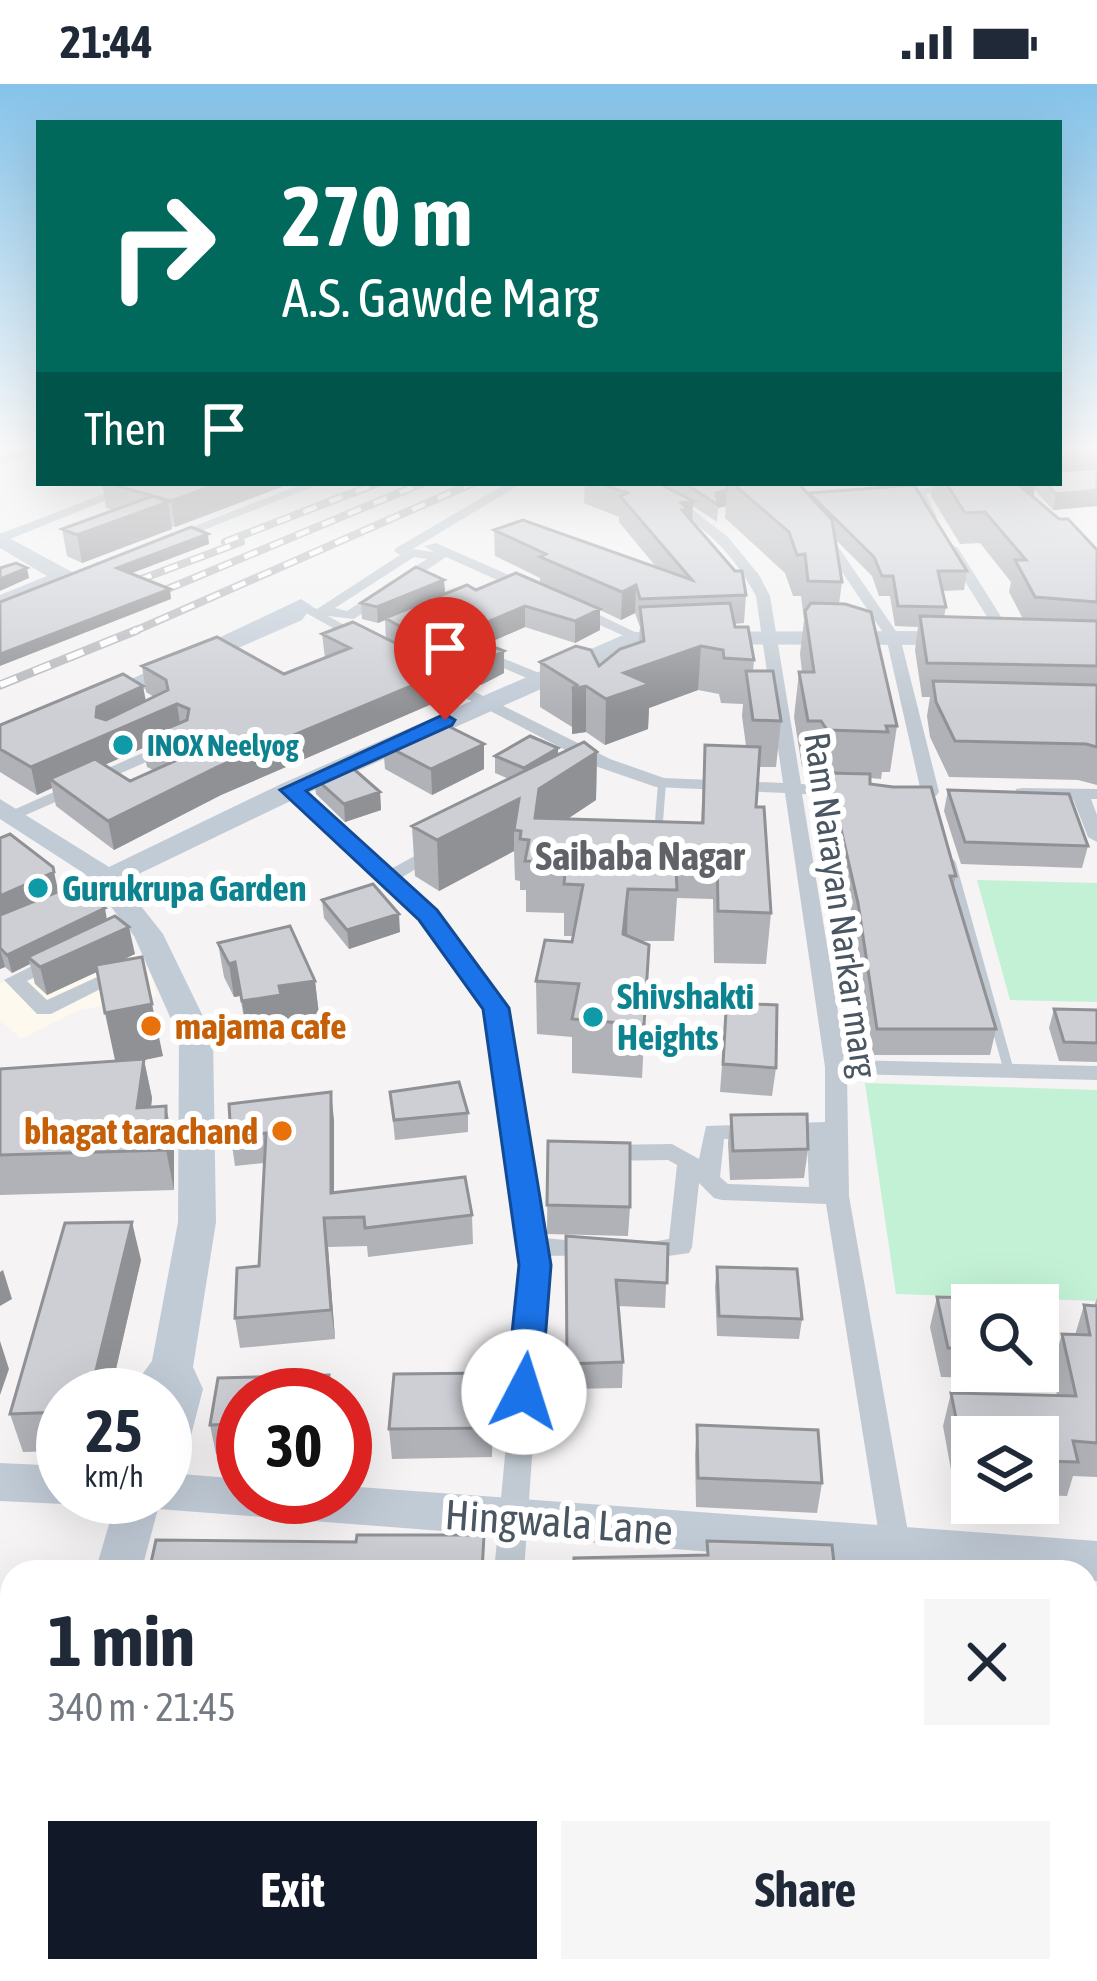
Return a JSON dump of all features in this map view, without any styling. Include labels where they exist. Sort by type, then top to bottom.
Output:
[{"type":"street","points":[[161,542],[181,535]]},
{"type":"street","points":[[320,607],[431,535]]},
{"type":"street","name":"Ram Narayan Narkar marg","points":[[716,535],[734,548],[764,596],[836,1067],[827,1130],[829,1196]]},
{"type":"street","points":[[820,535],[842,557],[893,637],[932,797]]},
{"type":"street","points":[[946,535],[1020,639]]},
{"type":"street","points":[[0,539],[72,575],[0,603]]},
{"type":"street","points":[[420,541],[544,596]]},
{"type":"street","points":[[69,706],[128,689],[320,607],[412,554],[438,556],[350,616],[320,607]]},
{"type":"street","points":[[485,588],[506,580]]},
{"type":"street","points":[[563,603],[638,637]]},
{"type":"street","points":[[320,607],[381,650]]},
{"type":"street","points":[[362,640],[382,631]]},
{"type":"street","points":[[41,909],[291,790],[638,637],[769,634],[1020,639]]},
{"type":"street","points":[[429,649],[401,660],[604,763],[662,783],[884,791]]},
{"type":"street","points":[[485,655],[539,678]]},
{"type":"street","points":[[911,706],[934,707]]},
{"type":"street","points":[[102,881],[76,876],[4,816],[183,740]]},
{"type":"street","points":[[584,773],[604,763]]},
{"type":"street","points":[[291,790],[428,915],[496,1008],[532,1247],[509,1560]]},
{"type":"street","points":[[907,791],[932,797],[952,792]]},
{"type":"street","points":[[994,793],[1089,794],[1097,837]]},
{"type":"street","points":[[387,878],[466,836]]},
{"type":"street","points":[[102,881],[126,928],[160,955],[196,1037],[197,1222],[163,1368]]},
{"type":"street","points":[[75,952],[14,982],[44,1009],[160,955]]},
{"type":"street","points":[[836,1067],[1097,1073]]},
{"type":"street","points":[[827,1130],[714,1131],[708,1179],[722,1192],[829,1196],[899,1560]]},
{"type":"street","points":[[518,1154],[684,1156],[689,1162],[684,1238],[668,1252],[532,1247]]},
{"type":"street","points":[[0,1482],[36,1484]]},
{"type":"street","name":"Hingwala Lane","points":[[192,1494],[513,1518],[899,1560]]},
{"type":"street","points":[[121,1560],[131,1524]]},
{"type":"lane","points":[[658,838],[662,783]]},
{"type":"lane","points":[[947,849],[1009,1071]]},
{"type":"shaded area","points":[[118,928],[151,975],[157,996],[79,1010],[21,1039],[0,1020],[0,984]]},
{"type":"green space","points":[[977,880],[1097,883],[1097,1002],[1010,1000]]},
{"type":"green space","points":[[865,1083],[1097,1090],[1097,1301],[1059,1300],[1059,1284],[951,1284],[951,1296],[896,1294]]},
{"type":"building","points":[[172,535],[207,535],[117,568],[170,589],[0,654],[0,602]]},
{"type":"building","points":[[504,535],[564,535],[692,580],[653,535],[703,535],[735,571],[742,571],[746,595],[640,599],[636,585],[622,592],[540,557],[546,554]]},
{"type":"building","points":[[790,535],[834,535],[842,582],[808,581],[805,554],[797,555]]},
{"type":"building","points":[[851,535],[945,535],[967,571],[938,571],[946,607],[898,606],[893,576],[882,576],[874,557]]},
{"type":"building","points":[[1004,535],[1083,535],[1097,550],[1097,602],[1035,597],[1015,560],[1026,560]]},
{"type":"building","points":[[16,563],[27,568],[0,579],[0,568]]},
{"type":"building","points":[[416,567],[444,580],[377,607],[361,603]]},
{"type":"building","points":[[516,573],[600,609],[575,621],[525,606],[469,630],[478,641],[504,651],[480,663],[426,638],[455,626],[454,615],[439,614],[403,628],[385,618],[467,585],[476,590]]},
{"type":"building","points":[[730,603],[735,627],[748,627],[754,660],[724,658],[723,650],[701,646],[624,673],[650,684],[606,699],[586,686],[572,689],[577,685],[540,662],[576,646],[591,650],[599,666],[620,649],[644,641],[640,607]]},
{"type":"building","points":[[811,603],[845,604],[871,612],[897,726],[886,726],[888,732],[827,730],[821,721],[808,721],[799,672],[814,672],[805,611]]},
{"type":"building","points":[[920,616],[1097,621],[1097,666],[927,663]]},
{"type":"building","points":[[353,622],[441,666],[440,674],[217,767],[108,821],[50,779],[95,759],[130,781],[177,760],[142,739],[187,720],[189,709],[177,704],[31,767],[0,749],[0,725],[123,674],[143,686],[97,707],[96,717],[106,720],[168,690],[166,680],[142,666],[217,637],[284,674],[350,648],[322,634]]},
{"type":"building","points":[[746,671],[773,671],[781,721],[753,720]]},
{"type":"building","points":[[933,681],[1097,685],[1097,747],[955,741],[936,702]]},
{"type":"building","points":[[436,720],[484,744],[431,769],[383,744]]},
{"type":"building","points":[[530,736],[558,748],[524,768],[495,756]]},
{"type":"building","points":[[584,742],[597,752],[539,789],[535,818],[703,823],[705,745],[760,747],[756,807],[764,807],[771,913],[718,911],[717,849],[675,847],[677,890],[628,889],[623,934],[649,945],[644,1025],[572,1019],[579,984],[536,981],[545,940],[572,942],[583,885],[564,884],[566,862],[525,861],[529,840],[520,839],[521,831],[514,830],[519,799],[437,840],[412,826]]},
{"type":"building","points":[[348,764],[380,792],[344,804],[314,777]]},
{"type":"building","points":[[828,773],[870,774],[870,784],[931,787],[956,876],[950,876],[996,1029],[877,1029],[858,903]]},
{"type":"building","points":[[948,790],[1069,794],[1088,846],[965,842]]},
{"type":"building","points":[[10,834],[54,872],[0,896],[0,838]]},
{"type":"building","points":[[373,884],[399,914],[347,930],[322,900]]},
{"type":"building","points":[[72,886],[105,908],[7,955],[0,948],[0,915]]},
{"type":"building","points":[[115,916],[129,927],[40,967],[28,957]]},
{"type":"building","points":[[290,926],[315,981],[279,986],[281,995],[242,1001],[235,962],[229,964],[218,943]]},
{"type":"building","points":[[142,957],[152,1004],[105,1013],[96,965]]},
{"type":"building","points":[[754,1004],[777,1005],[776,1068],[723,1064],[726,1011],[754,1013]]},
{"type":"building","points":[[1054,1009],[1097,1010],[1097,1043],[1064,1042]]},
{"type":"building","points":[[144,1059],[137,1108],[166,1106],[166,1150],[0,1155],[0,1069]]},
{"type":"building","points":[[459,1082],[468,1113],[394,1120],[390,1092]]},
{"type":"building","points":[[331,1092],[331,1193],[465,1177],[472,1215],[365,1228],[364,1217],[324,1218],[331,1310],[235,1318],[237,1268],[259,1266],[266,1133],[231,1138],[229,1104]]},
{"type":"building","points":[[807,1114],[808,1149],[733,1151],[731,1115]]},
{"type":"building","points":[[548,1141],[630,1143],[630,1207],[547,1205]]},
{"type":"building","points":[[132,1222],[97,1368],[36,1368],[36,1413],[10,1414],[65,1223]]},
{"type":"building","points":[[566,1236],[668,1244],[667,1283],[616,1280],[623,1362],[567,1364]]},
{"type":"building","points":[[717,1267],[797,1269],[802,1319],[719,1316]]},
{"type":"building","points":[[937,1297],[951,1297],[948,1348]]},
{"type":"building","points":[[1084,1305],[1097,1306],[1097,1443],[1073,1441],[1078,1462],[1059,1462],[1059,1416],[956,1416],[951,1393],[1076,1396],[1062,1334],[1090,1335]]},
{"type":"building","points":[[492,1373],[491,1428],[389,1429],[394,1374]]},
{"type":"building","points":[[216,1390],[216,1425],[210,1425]]},
{"type":"building","points":[[697,1425],[818,1430],[822,1483],[698,1478]]},
{"type":"building","points":[[357,1535],[484,1535],[483,1560],[152,1560],[156,1540],[356,1542]]},
{"type":"building","points":[[707,1541],[832,1545],[834,1560],[574,1560],[574,1558],[708,1555]]},
{"type":"railway","points":[[225,542],[244,535]]},
{"type":"railway","points":[[141,600],[299,535]]},
{"type":"railway","points":[[135,631],[355,535]]},
{"type":"railway","points":[[112,590],[241,542]]},
{"type":"railway","points":[[0,685],[135,631]]},
{"type":"railway","points":[[130,633],[135,631]]},
{"type":"place","name":"INOX Neelyog","points":[[123,745]]},
{"type":"place","name":"Gurukrupa Garden","points":[[38,888]]},
{"type":"place","name":"Shivshakti Heights","points":[[593,1017]]},
{"type":"place","name":"majama cafe","points":[[151,1026]]},
{"type":"place","name":"bhagat tarachand","points":[[282,1131]]},
{"type":"district","name":"Saibaba Nagar","points":[[640,856]]},
{"type":"route","points":[[445,720],[291,790],[428,915],[496,1008],[535,1265],[524,1392]]}]
